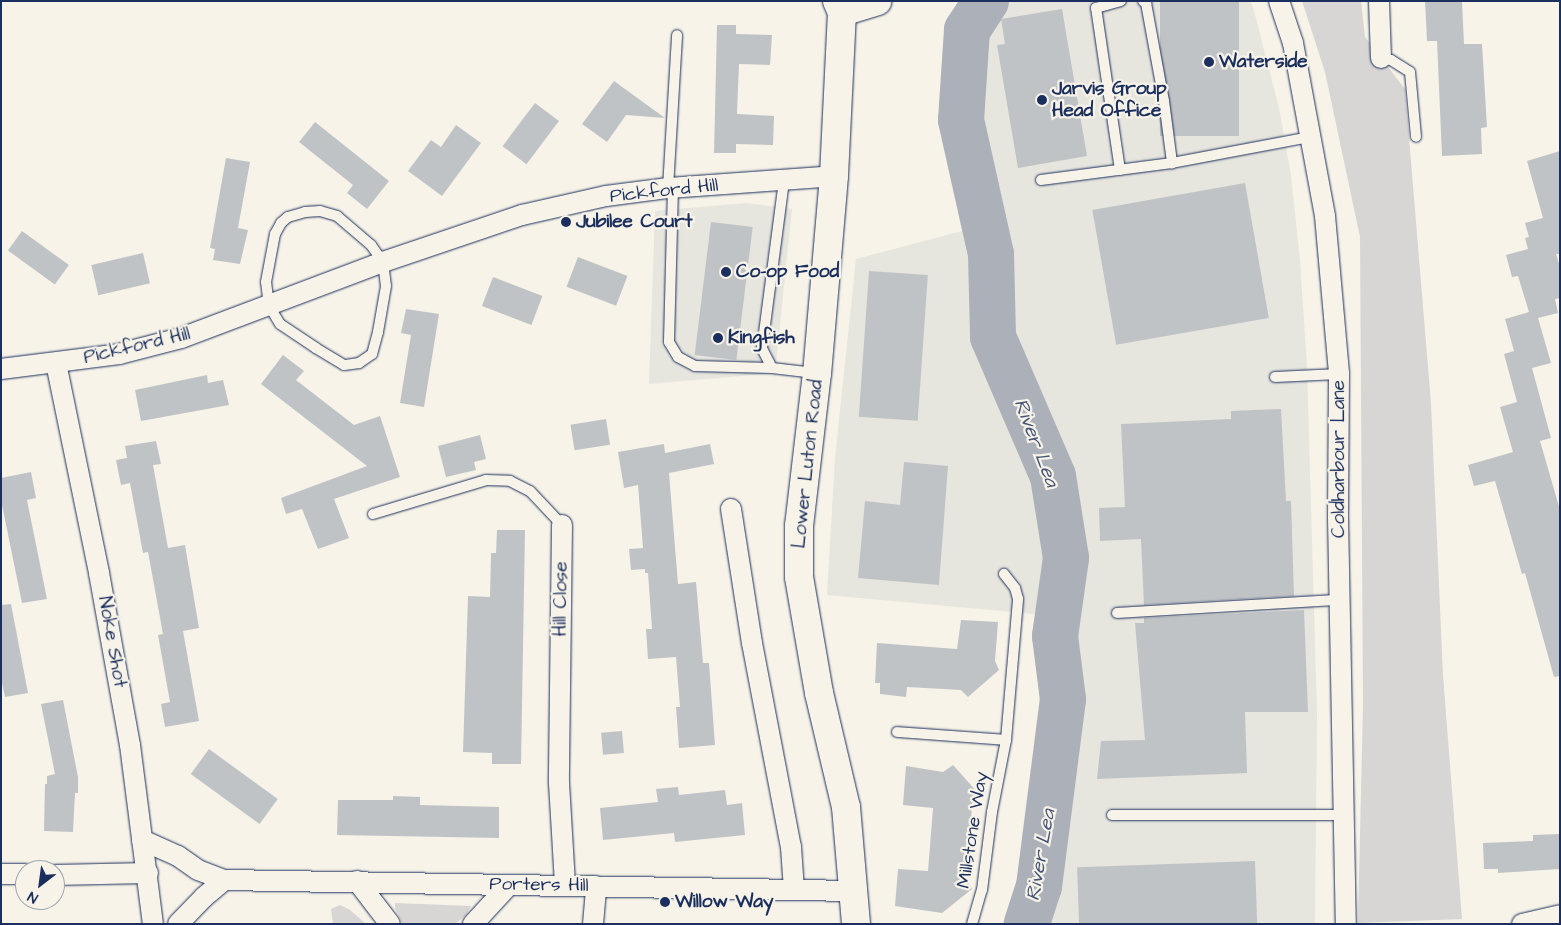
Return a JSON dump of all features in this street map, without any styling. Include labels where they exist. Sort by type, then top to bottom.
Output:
[{"type":"main road","points":[[840,6],[877,1]]},
{"type":"main road","name":"Lower Luton Road","points":[[840,6],[834,176],[817,373],[799,526],[799,577],[819,693],[846,808],[855,892],[856,924]]},
{"type":"street","name":"Coldharbour Lane","points":[[1279,1],[1294,43],[1325,216],[1339,374],[1340,600],[1346,924]]},
{"type":"street","points":[[1379,1],[1381,58]]},
{"type":"street","name":"Pickford Hill","points":[[1,370],[119,354],[172,340],[269,306],[383,262],[522,215],[606,196],[670,188],[834,176]]},
{"type":"street","name":"Noke Shot","points":[[56,363],[101,583],[130,745],[148,873],[152,924]]},
{"type":"street","points":[[731,509],[752,643],[791,847],[794,890]]},
{"type":"street","name":"Hill Close","points":[[562,525],[559,783],[565,885]]},
{"type":"street","name":"Porters Hill","points":[[142,840],[178,856],[198,870],[224,880],[357,881],[855,892]]},
{"type":"street","points":[[65,875],[148,873]]},
{"type":"street","points":[[1,874],[15,874]]},
{"type":"street","points":[[178,924],[204,896],[224,880]]},
{"type":"street","points":[[357,881],[390,924]]},
{"type":"street","points":[[474,924],[509,885]]},
{"type":"street","points":[[593,924],[596,886]]},
{"type":"street","points":[[1532,923],[1560,915]]},
{"type":"lane","points":[[1120,170],[1096,8],[1121,1]]},
{"type":"lane","points":[[1143,1],[1146,3],[1164,100],[1172,163]]},
{"type":"lane","points":[[677,35],[670,188],[669,342],[678,357],[695,366],[772,368],[817,373]]},
{"type":"lane","points":[[1381,58],[1391,60],[1410,72],[1416,137]]},
{"type":"lane","points":[[1041,180],[1172,163],[1310,137]]},
{"type":"lane","points":[[772,368],[762,348],[784,180]]},
{"type":"lane","points":[[320,211],[337,216],[371,245],[383,262],[386,286],[378,332],[372,354],[359,363],[344,366],[280,324],[269,306],[266,282],[275,234],[281,223],[288,217],[305,212],[320,211]]},
{"type":"lane","points":[[1275,377],[1339,374]]},
{"type":"lane","name":"Hill Close","points":[[373,514],[486,480],[510,481],[530,491],[562,525]]},
{"type":"lane","name":"Millstone Way","points":[[972,924],[982,890],[992,812],[1006,740],[1018,599],[1015,588],[1004,574]]},
{"type":"lane","points":[[1117,613],[1340,600]]},
{"type":"lane","points":[[897,732],[1006,740]]},
{"type":"lane","points":[[1112,815],[1344,815]]},
{"type":"shaded area","points":[[1007,1],[1250,1],[1253,7],[1279,108],[1291,175],[1300,260],[1307,367],[1317,713],[1315,924],[1041,924],[1054,888],[1076,702],[1065,653],[1078,560],[1062,468],[1050,429],[998,289],[992,215],[977,137],[977,72],[981,40],[992,16]]},
{"type":"shaded area","points":[[1302,1],[1361,1],[1365,37],[1405,89],[1431,403],[1443,675],[1462,919],[1358,923],[1363,704],[1360,237],[1325,72]]},
{"type":"shaded area","points":[[746,203],[792,209],[775,373],[649,384],[655,211]]},
{"type":"shaded area","points":[[962,231],[975,291],[983,359],[1030,458],[1046,521],[1044,615],[827,595],[835,458],[856,259]]},
{"type":"shaded area","points":[[395,903],[471,906],[466,915],[455,924],[403,924],[395,908]]},
{"type":"shaded area","points":[[340,905],[350,910],[366,924],[333,924],[331,909]]},
{"type":"building","name":"Waterside","points":[[1160,1],[1239,1],[1239,136],[1160,136]]},
{"type":"building","points":[[1425,1],[1462,1],[1464,44],[1482,44],[1487,127],[1481,128],[1482,154],[1442,156],[1437,41],[1427,41]]},
{"type":"building","name":"Jarvis Group Head Office","points":[[1062,9],[1087,156],[1018,168],[997,45],[1005,44],[1001,19]]},
{"type":"building","points":[[717,25],[736,25],[736,34],[772,35],[770,65],[739,64],[737,114],[774,116],[773,145],[736,144],[736,153],[714,153]]},
{"type":"building","points":[[614,81],[665,118],[626,115],[607,142],[582,124]]},
{"type":"building","points":[[535,103],[559,121],[526,164],[503,146]]},
{"type":"building","points":[[315,122],[389,181],[367,209],[347,193],[353,185],[299,142]]},
{"type":"building","points":[[456,125],[481,143],[442,196],[408,171],[431,140],[441,147]]},
{"type":"building","points":[[1560,151],[1560,254],[1556,254],[1560,267],[1560,298],[1555,299],[1558,313],[1538,318],[1551,363],[1532,368],[1551,438],[1540,441],[1560,510],[1560,676],[1554,677],[1525,573],[1522,574],[1495,481],[1474,486],[1468,465],[1513,452],[1500,407],[1517,402],[1504,354],[1514,351],[1505,319],[1529,312],[1518,276],[1512,277],[1506,255],[1528,249],[1525,238],[1529,237],[1525,223],[1543,218],[1527,161]]},
{"type":"building","points":[[226,158],[250,162],[238,228],[248,230],[240,264],[213,260],[215,249],[210,248]]},
{"type":"building","points":[[1245,183],[1269,318],[1116,345],[1092,210]]},
{"type":"building","name":"Co-op Food","points":[[711,222],[753,227],[736,360],[695,355]]},
{"type":"building","points":[[22,231],[69,265],[55,285],[8,250]]},
{"type":"building","points":[[143,253],[150,283],[98,295],[91,265]]},
{"type":"building","points":[[578,257],[627,276],[616,306],[567,287]]},
{"type":"building","points":[[869,271],[928,275],[918,421],[859,417]]},
{"type":"building","points":[[493,277],[542,296],[531,325],[482,306]]},
{"type":"building","points":[[406,309],[439,314],[424,407],[400,403],[411,335],[401,333]]},
{"type":"building","points":[[283,355],[304,371],[296,380],[354,425],[380,416],[400,477],[334,499],[349,538],[318,549],[302,509],[286,514],[281,498],[367,466],[261,384]]},
{"type":"building","points":[[207,375],[208,383],[223,380],[229,405],[141,421],[135,390]]},
{"type":"building","points":[[1281,409],[1286,501],[1291,501],[1294,596],[1144,605],[1141,539],[1100,541],[1099,508],[1125,507],[1121,424],[1231,419],[1231,411]]},
{"type":"building","points":[[606,419],[610,445],[575,450],[570,425]]},
{"type":"building","points":[[480,435],[486,459],[474,462],[476,470],[446,477],[438,446]]},
{"type":"building","points":[[156,441],[161,464],[153,465],[168,548],[185,545],[199,628],[183,631],[199,721],[165,727],[161,704],[170,702],[158,635],[163,634],[148,552],[143,553],[130,483],[121,485],[116,460],[127,458],[125,446]]},
{"type":"building","points":[[664,444],[665,453],[710,444],[714,464],[669,473],[678,584],[696,582],[703,663],[709,663],[715,745],[679,748],[676,707],[680,707],[676,657],[648,659],[646,629],[652,629],[648,573],[645,573],[645,569],[631,570],[629,549],[643,548],[638,485],[624,488],[618,452]]},
{"type":"building","points":[[904,462],[948,466],[939,585],[858,578],[865,501],[900,505]]},
{"type":"building","points":[[31,472],[36,498],[27,500],[47,599],[22,603],[1,500],[1,478]]},
{"type":"building","points":[[497,530],[525,530],[521,764],[492,764],[492,753],[463,752],[468,596],[490,597],[491,553],[496,553]]},
{"type":"building","points":[[11,604],[28,693],[5,697],[1,678],[1,605]]},
{"type":"building","points":[[1304,610],[1308,712],[1245,712],[1247,773],[1097,779],[1101,741],[1145,740],[1135,623],[1144,623],[1144,618]]},
{"type":"building","points":[[961,620],[998,622],[995,661],[999,670],[968,697],[961,690],[907,687],[906,697],[880,694],[880,683],[875,683],[877,643],[957,649]]},
{"type":"building","points":[[63,700],[78,777],[78,793],[75,793],[73,832],[44,831],[45,784],[47,784],[47,776],[55,774],[41,704]]},
{"type":"building","points":[[622,731],[624,753],[603,755],[601,733]]},
{"type":"building","points":[[209,749],[278,799],[260,824],[191,774]]},
{"type":"building","points":[[953,765],[979,794],[972,804],[967,881],[972,889],[942,913],[895,906],[898,869],[928,871],[933,808],[903,805],[906,766],[943,772]]},
{"type":"building","points":[[678,787],[679,795],[725,790],[727,805],[742,803],[745,835],[675,842],[674,833],[603,840],[600,808],[658,802],[656,789]]},
{"type":"building","points":[[393,796],[420,797],[420,805],[499,807],[499,838],[337,835],[338,800],[393,800]]},
{"type":"building","points":[[1560,834],[1560,869],[1498,873],[1498,869],[1484,869],[1483,843],[1533,841],[1533,835]]},
{"type":"building","points":[[1255,861],[1257,924],[1079,924],[1077,867]]},
{"type":"waterway","name":"River Lea","points":[[986,1],[967,30],[961,120],[991,254],[993,337],[1053,476],[1066,558],[1055,636],[1063,699],[1039,886],[1027,924]]},
{"type":"place","name":"Waterside","points":[[1209,62]]},
{"type":"place","name":"Jarvis Group Head Office","points":[[1042,100]]},
{"type":"place","name":"Jubilee Court","points":[[566,222]]},
{"type":"place","name":"Co-op Food","points":[[726,272]]},
{"type":"place","name":"Kingfish","points":[[718,338]]},
{"type":"place","name":"Willow Way","points":[[665,902]]}]
